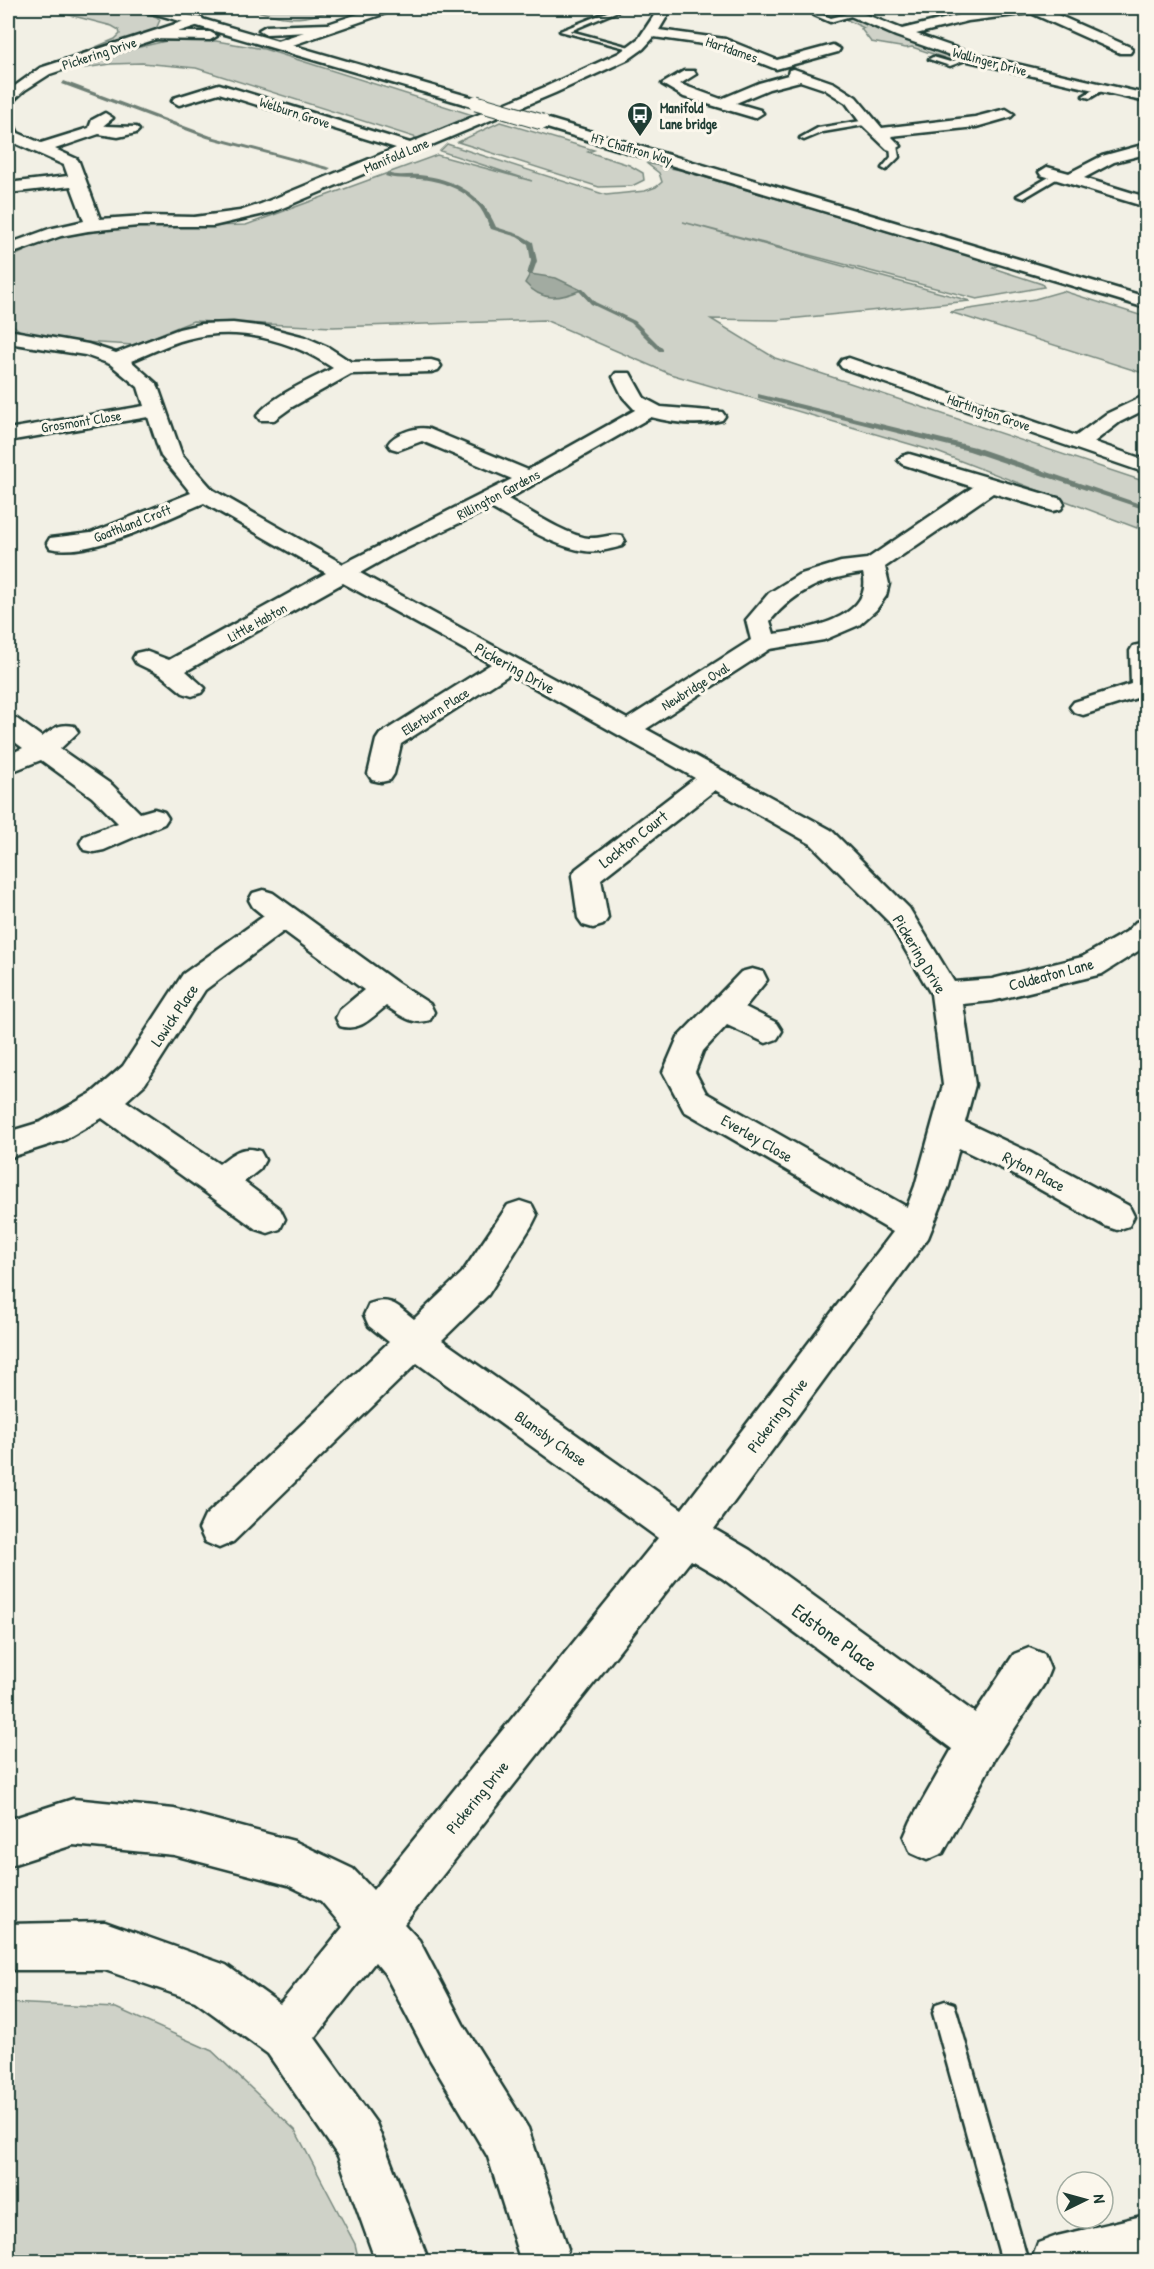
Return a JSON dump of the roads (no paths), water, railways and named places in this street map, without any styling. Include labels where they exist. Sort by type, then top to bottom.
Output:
[{"type":"street","name":"H7 Chaffron Way","points":[[151,8],[542,122],[1146,303]]},
{"type":"street","points":[[279,45],[387,8]]},
{"type":"street","name":"Manifold Lane","points":[[94,225],[138,221],[194,222],[233,218],[267,208],[550,90],[635,50],[653,33],[665,8]]},
{"type":"street","name":"Wallinger Drive","points":[[839,8],[969,57],[1146,98]]},
{"type":"street","points":[[951,8],[968,17]]},
{"type":"street","points":[[1031,8],[1125,50]]},
{"type":"street","points":[[901,33],[968,17],[1036,8]]},
{"type":"street","name":"Pickering Drive","points":[[8,98],[14,86],[45,71],[197,21]]},
{"type":"street","points":[[219,27],[293,31],[327,28]]},
{"type":"street","name":"Hartdames","points":[[653,33],[720,42],[829,86],[850,100],[867,122],[893,146]]},
{"type":"street","points":[[155,36],[211,36],[259,40]]},
{"type":"street","points":[[1086,48],[1106,43]]},
{"type":"street","name":"Hartdames","points":[[776,65],[833,49]]},
{"type":"street","points":[[689,74],[669,84],[689,94],[755,113]]},
{"type":"street","name":"Hartdames","points":[[722,104],[764,86],[801,76]]},
{"type":"street","name":"Welburn Grove","points":[[179,101],[219,88],[411,148]]},
{"type":"street","points":[[974,111],[988,118]]},
{"type":"street","points":[[879,133],[976,122],[1006,114]]},
{"type":"street","points":[[43,148],[102,124],[115,132],[131,130]]},
{"type":"street","points":[[8,126],[11,136],[72,162],[94,225],[35,237],[8,250]]},
{"type":"street","points":[[1060,175],[1146,148]]},
{"type":"street","points":[[1060,175],[1146,202]]},
{"type":"street","points":[[8,188],[78,180]]},
{"type":"street","points":[[117,360],[185,333],[211,328],[244,330],[278,336],[312,346],[347,368]]},
{"type":"street","name":"Pickering Drive","points":[[8,336],[88,350],[117,360],[147,384],[172,456],[205,495],[821,837],[899,915],[946,994],[959,1085],[933,1186],[916,1228],[686,1535],[285,2037]]},
{"type":"street","points":[[267,416],[285,403],[347,368],[421,362]]},
{"type":"street","name":"Hartington Grove","points":[[849,364],[1146,467]]},
{"type":"street","points":[[898,381],[916,366]]},
{"type":"street","points":[[623,377],[636,400],[650,410],[679,416],[715,416]]},
{"type":"street","points":[[265,395],[285,403]]},
{"type":"street","points":[[1080,443],[1113,418],[1145,403]]},
{"type":"street","name":"Grosmont Close","points":[[8,435],[156,410]]},
{"type":"street","name":"Rillington Gardens","points":[[343,573],[492,499],[650,410]]},
{"type":"street","points":[[398,444],[422,433],[530,478]]},
{"type":"street","points":[[909,460],[1053,504]]},
{"type":"street","points":[[764,642],[758,620],[777,598],[806,580],[841,569],[873,565],[990,485]]},
{"type":"street","name":"Goathland Croft","points":[[58,543],[95,539],[205,495]]},
{"type":"street","points":[[492,499],[547,530],[587,545],[614,541]]},
{"type":"street","name":"Newbridge Oval","points":[[627,730],[764,642],[806,638],[832,632],[855,618],[873,600],[877,583],[873,565]]},
{"type":"street","name":"Little Habton","points":[[170,670],[343,573]]},
{"type":"street","points":[[1083,707],[1145,688],[1142,651]]},
{"type":"street","points":[[146,658],[170,670],[192,688]]},
{"type":"street","name":"Ellerburn Place","points":[[381,774],[389,740],[509,664]]},
{"type":"street","points":[[8,725],[146,821],[94,843]]},
{"type":"street","points":[[8,765],[43,749],[65,732]]},
{"type":"street","name":"Lockton Court","points":[[593,918],[586,876],[714,777]]},
{"type":"street","name":"Lowick Place","points":[[8,1145],[52,1131],[103,1102],[134,1075],[194,982],[273,909],[419,1012]]},
{"type":"street","name":"Coldeaton Lane","points":[[946,994],[992,990],[1091,966],[1143,937]]},
{"type":"street","name":"Everley Close","points":[[752,980],[689,1045],[679,1072],[695,1102],[916,1228]]},
{"type":"street","points":[[351,1018],[385,990]]},
{"type":"street","points":[[724,1010],[766,1031]]},
{"type":"street","points":[[103,1102],[268,1219]]},
{"type":"street","name":"Ryton Place","points":[[949,1129],[1019,1162],[1117,1218]]},
{"type":"street","points":[[220,1183],[248,1160]]},
{"type":"street","points":[[219,1529],[475,1284],[520,1215]]},
{"type":"street","name":"Blansby Chase","points":[[382,1315],[416,1342],[686,1535]]},
{"type":"street","name":"Edstone Place","points":[[686,1535],[736,1564],[980,1743]]},
{"type":"street","points":[[927,1837],[980,1743],[1029,1669]]},
{"type":"street","points":[[8,1843],[73,1822],[174,1832],[294,1864],[337,1885],[402,1957],[446,2041],[510,2146],[542,2249]]},
{"type":"street","points":[[8,1947],[105,1946],[209,1982],[285,2037],[358,2141],[403,2262]]},
{"type":"street","points":[[1057,2262],[1146,2241]]},
{"type":"lane","points":[[622,8],[563,31],[635,50]]},
{"type":"lane","points":[[816,14],[830,20],[855,14]]},
{"type":"lane","points":[[933,59],[950,64],[969,57]]},
{"type":"lane","points":[[1088,96],[1104,87]]},
{"type":"lane","points":[[804,138],[821,130],[867,122]]},
{"type":"lane","name":"Hartdames","points":[[886,168],[895,156],[893,146]]},
{"type":"lane","points":[[1021,196],[1060,175]]},
{"type":"lane","points":[[945,2013],[1015,2262]]},
{"type":"waterway","points":[[64,83],[209,137],[328,168]]},
{"type":"waterway","points":[[387,175],[420,177],[444,182],[475,198],[489,216],[493,228],[519,236],[531,243],[534,261],[530,274]]},
{"type":"waterway","points":[[581,290],[593,303],[633,322],[661,350]]},
{"type":"waterway","points":[[761,396],[972,449],[1146,508]]},
{"type":"place","name":"Manifold Lane bridge","points":[[640,138]]}]
